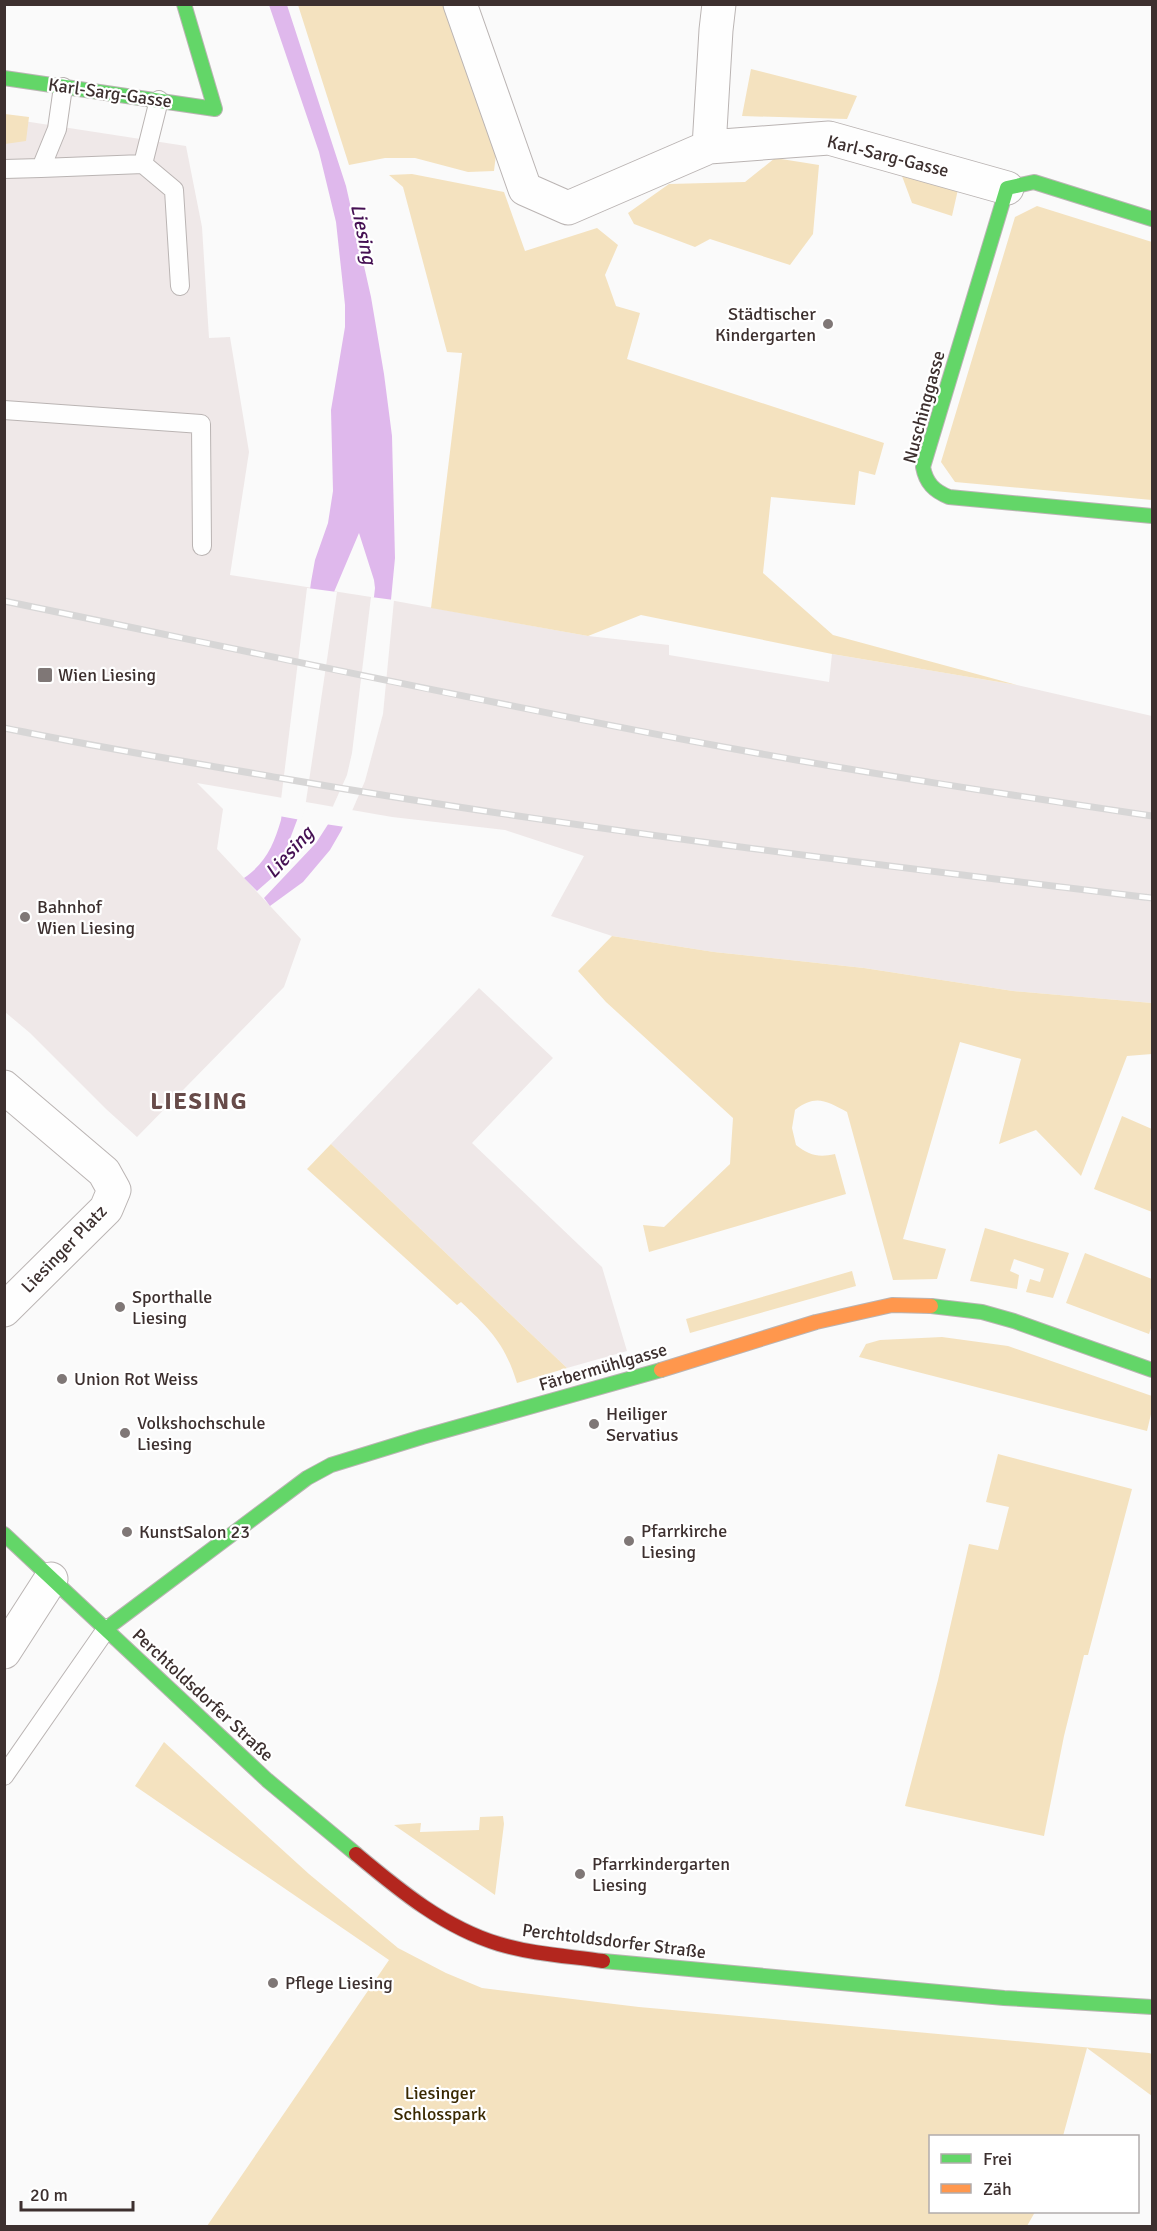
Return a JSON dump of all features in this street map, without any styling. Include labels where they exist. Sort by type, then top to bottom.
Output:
[{"type":"street","name":"Karl-Sarg-Gasse","points":[[4,78],[215,109],[184,4]]},
{"type":"street","name":"Karl-Sarg-Gasse","points":[[460,4],[525,189],[568,208],[709,147],[829,138],[1007,188],[1035,182],[1152,219]]},
{"type":"street","points":[[709,147],[719,4]]},
{"type":"street","name":"Nuschinggasse","points":[[1007,188],[923,467],[925,477],[930,487],[939,494],[949,497],[1152,516]]},
{"type":"street","name":"Liesinger Platz","points":[[4,1087],[104,1172],[114,1190],[106,1209],[4,1310]]},
{"type":"street","name":"Färbermühlgasse","points":[[107,1628],[307,1478],[331,1465],[867,1309],[892,1305],[939,1306],[982,1312],[1014,1321],[1152,1370]]},
{"type":"street","name":"Perchtoldsdorfer Straße","points":[[4,1534],[267,1780],[392,1884],[430,1911],[498,1944],[534,1952],[626,1964],[992,1997],[1152,2007]]},
{"type":"street","points":[[4,1652],[51,1579]]},
{"type":"lane","points":[[41,168],[57,129],[63,87]]},
{"type":"lane","points":[[143,164],[159,100]]},
{"type":"lane","points":[[4,169],[143,164],[174,190],[180,286]]},
{"type":"lane","points":[[4,410],[201,424],[202,546]]},
{"type":"lane","points":[[4,1776],[107,1628]]},
{"type":"shaded area","points":[[269,5],[287,5],[346,186],[371,297],[384,374],[392,436],[395,558],[380,714],[362,781],[341,831],[330,850],[303,882],[270,906],[264,898],[316,843],[334,815],[350,776],[375,588],[359,533],[334,592],[302,807],[282,860],[273,877],[257,891],[244,878],[264,859],[281,820],[311,582],[315,560],[328,523],[333,491],[331,410],[345,327],[345,305],[336,222],[319,152]]},
{"type":"shaded area","points":[[4,118],[186,146],[202,227],[209,338],[230,337],[249,452],[230,575],[384,599],[588,636],[669,645],[669,655],[829,682],[832,654],[1017,685],[1152,716],[1152,1003],[1013,991],[864,968],[714,952],[612,936],[551,916],[584,856],[505,830],[392,817],[197,783],[223,809],[217,849],[301,939],[284,987],[137,1137],[30,1033],[5,1012]]},
{"type":"shaded area","points":[[479,988],[553,1058],[472,1143],[602,1267],[627,1351],[567,1368],[331,1144]]},
{"type":"green space","points":[[298,5],[447,5],[497,146],[494,171],[468,172],[415,158],[385,158],[349,165]]},
{"type":"green space","points":[[751,69],[857,96],[847,119],[742,116]]},
{"type":"green space","points":[[5,114],[29,117],[26,141],[5,144]]},
{"type":"green space","points":[[775,158],[819,165],[813,234],[790,265],[710,239],[695,247],[634,224],[628,213],[669,184],[745,182]]},
{"type":"green space","points":[[899,168],[959,185],[952,216],[912,203]]},
{"type":"green space","points":[[412,174],[504,192],[525,251],[597,228],[618,245],[605,275],[616,306],[640,313],[627,359],[884,443],[875,475],[859,471],[855,505],[771,497],[763,573],[833,635],[1017,685],[832,654],[641,615],[588,636],[431,608],[462,353],[447,352],[403,187],[389,175]]},
{"type":"green space","points":[[1037,206],[1152,242],[1152,500],[955,482],[941,462],[1015,217]]},
{"type":"green space","points":[[612,936],[714,952],[864,968],[1013,991],[1152,1003],[1152,1054],[1127,1056],[1081,1176],[1036,1130],[999,1144],[1021,1059],[960,1042],[903,1239],[946,1249],[937,1279],[893,1280],[847,1112],[821,1101],[809,1102],[795,1110],[792,1128],[796,1145],[814,1155],[835,1154],[846,1194],[649,1252],[643,1225],[664,1227],[730,1164],[733,1118],[606,1002],[578,971]]},
{"type":"green space","points":[[1122,1116],[1152,1129],[1152,1212],[1094,1189]]},
{"type":"green space","points":[[331,1144],[567,1368],[517,1383],[502,1347],[480,1321],[461,1302],[457,1305],[307,1169]]},
{"type":"green space","points":[[985,1228],[1069,1253],[1053,1298],[1026,1292],[1030,1279],[1040,1282],[1044,1269],[1014,1259],[1010,1271],[1019,1275],[1017,1289],[970,1281]]},
{"type":"green space","points":[[1085,1253],[1152,1279],[1152,1325],[1149,1334],[1066,1303]]},
{"type":"green space","points":[[852,1271],[856,1286],[690,1333],[686,1319]]},
{"type":"green space","points":[[942,1337],[1008,1346],[1152,1396],[1152,1410],[1147,1431],[859,1357],[866,1344],[880,1340]]},
{"type":"green space","points":[[998,1454],[1132,1489],[1088,1655],[1084,1655],[1064,1736],[1044,1836],[905,1806],[938,1680],[969,1544],[998,1550],[1009,1507],[986,1502]]},
{"type":"green space","name":"Liesinger Schlosspark","points":[[164,1742],[309,1874],[398,1948],[446,1973],[482,1988],[639,2007],[1149,2053],[1152,2054],[1152,2096],[1087,2048],[1063,2135],[929,2135],[929,2213],[1034,2213],[1027,2226],[207,2226],[389,1960],[135,1786]]},
{"type":"green space","points":[[503,1816],[504,1824],[495,1895],[394,1825],[421,1823],[420,1832],[479,1830],[480,1817]]},
{"type":"pier","points":[[307,588],[337,592],[305,808],[301,820],[279,816]]},
{"type":"pier","points":[[371,597],[394,600],[383,714],[365,781],[345,827],[325,824],[347,775],[352,753]]},
{"type":"railway","points":[[4,601],[638,731],[888,775],[1152,816]]},
{"type":"railway","points":[[4,728],[280,778],[497,813],[824,858],[1152,898]]},
{"type":"traffic: fast","points":[[4,78],[215,109],[184,4]]},
{"type":"traffic: fast","points":[[1152,219],[1034,182],[1007,188],[923,467],[926,478],[932,486],[949,497],[1152,516]]},
{"type":"traffic: fast","points":[[931,1306],[982,1312],[1014,1321],[1152,1370]]},
{"type":"traffic: fast","points":[[107,1628],[307,1478],[331,1465],[661,1370]]},
{"type":"traffic: fast","points":[[4,1534],[267,1780],[356,1854]]},
{"type":"traffic: fast","points":[[603,1961],[1004,1998],[1152,2007]]},
{"type":"traffic: slow","points":[[661,1370],[816,1322],[892,1305],[931,1306]]},
{"type":"traffic: jam","points":[[356,1854],[423,1906],[479,1937],[524,1950],[603,1961]]},
{"type":"place","name":"Städtischer Kindergarten","points":[[828,324]]},
{"type":"place","name":"Wien Liesing","points":[[45,675]]},
{"type":"place","name":"Bahnhof Wien Liesing","points":[[25,917]]},
{"type":"place","name":"Sporthalle Liesing","points":[[120,1307]]},
{"type":"place","name":"Union Rot Weiss","points":[[62,1379]]},
{"type":"place","name":"Heiliger Servatius","points":[[594,1424]]},
{"type":"place","name":"Volkshochschule Liesing","points":[[125,1433]]},
{"type":"place","name":"KunstSalon 23","points":[[127,1532]]},
{"type":"place","name":"Pfarrkirche Liesing","points":[[629,1541]]},
{"type":"place","name":"Pfarrkindergarten Liesing","points":[[580,1874]]},
{"type":"place","name":"Pflege Liesing","points":[[273,1983]]},
{"type":"district","name":"LIESING","points":[[199,1101]]},
{"type":"water label","name":"Liesing","points":[[364,234]]},
{"type":"water label","name":"Liesing","points":[[289,852]]}]
